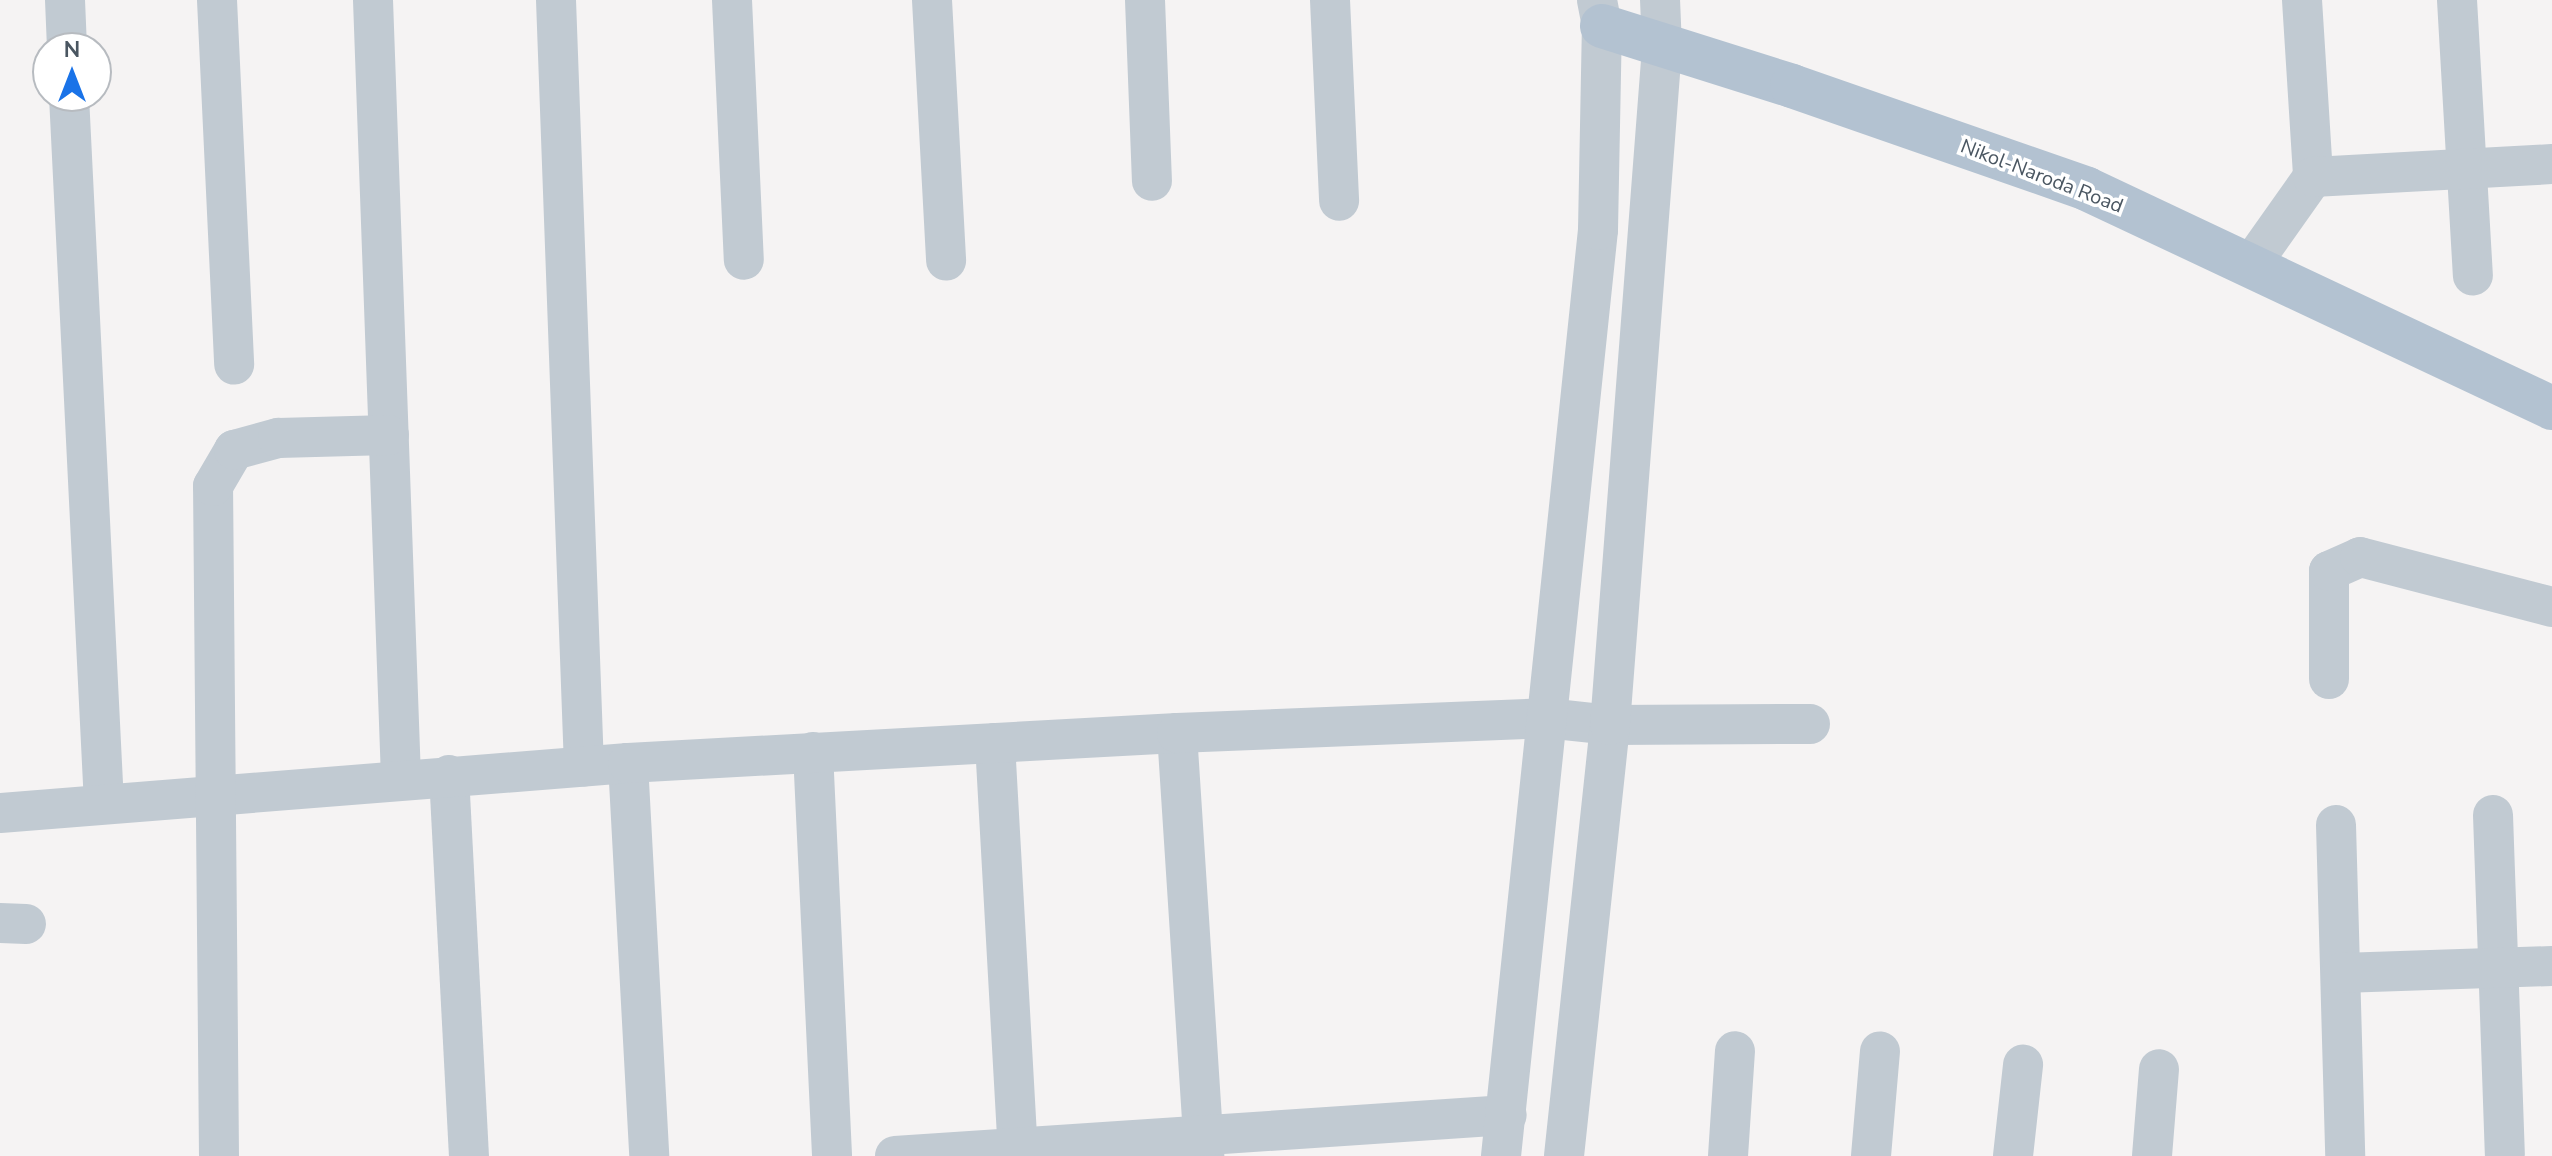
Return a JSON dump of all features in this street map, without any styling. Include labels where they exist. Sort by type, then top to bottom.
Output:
[{"type":"main road","name":"Nikol-Naroda Road","points":[[1599,13],[1662,47],[2087,189],[2552,408]]},
{"type":"street","points":[[65,0],[66,32]]},
{"type":"street","points":[[217,0],[234,365]]},
{"type":"street","points":[[373,0],[401,778]]},
{"type":"street","points":[[556,0],[584,766]]},
{"type":"street","points":[[732,0],[744,260]]},
{"type":"street","points":[[932,0],[946,261]]},
{"type":"street","points":[[1145,0],[1152,181]]},
{"type":"street","points":[[1330,0],[1339,201]]},
{"type":"street","points":[[1564,1156],[1610,725],[1662,47],[1660,0]]},
{"type":"street","points":[[2250,266],[2313,177],[2302,0]]},
{"type":"street","points":[[2457,0],[2473,276]]},
{"type":"street","points":[[1501,1156],[1598,230],[1599,13]]},
{"type":"street","points":[[70,112],[104,803]]},
{"type":"street","points":[[2313,177],[2552,164]]},
{"type":"street","points":[[219,1156],[213,486],[234,450],[278,438],[389,435]]},
{"type":"street","points":[[2329,679],[2329,571],[2360,557],[2552,607]]},
{"type":"street","points":[[0,813],[401,778],[1177,733],[1546,718],[1610,725],[1810,724]]},
{"type":"street","points":[[1177,733],[1203,1145]]},
{"type":"street","points":[[995,743],[1018,1152]]},
{"type":"street","points":[[813,752],[832,1156]]},
{"type":"street","points":[[628,763],[649,1156]]},
{"type":"street","points":[[449,775],[469,1156]]},
{"type":"street","points":[[2493,815],[2505,1154]]},
{"type":"street","points":[[2336,825],[2345,1156]]},
{"type":"street","points":[[2341,973],[2552,966]]},
{"type":"street","points":[[1728,1156],[1735,1051]]},
{"type":"street","points":[[1871,1156],[1880,1051]]},
{"type":"street","points":[[2013,1156],[2023,1065]]},
{"type":"street","points":[[2152,1156],[2159,1069]]},
{"type":"street","points":[[895,1156],[1203,1145],[1507,1115]]}]
